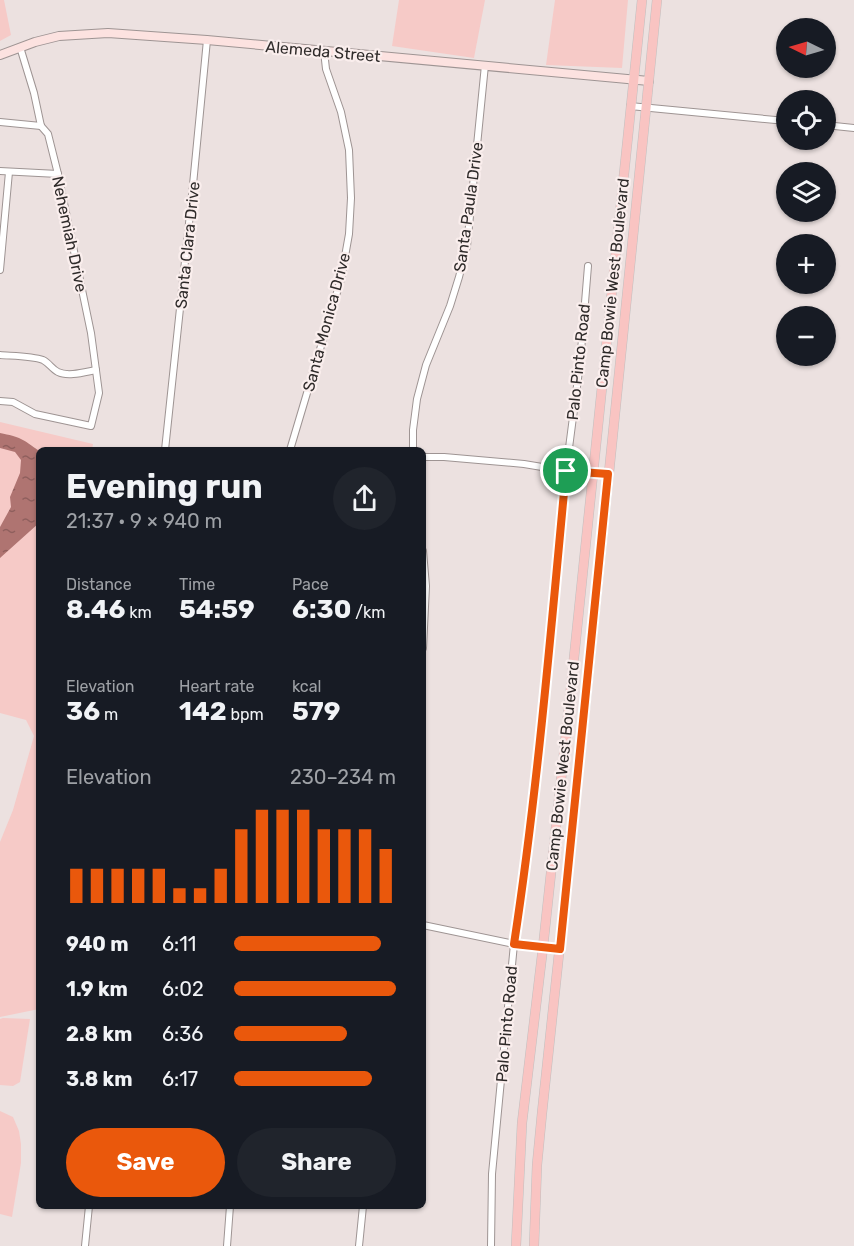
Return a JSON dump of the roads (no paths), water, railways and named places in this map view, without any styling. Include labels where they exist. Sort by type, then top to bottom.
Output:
[{"type":"main road","name":"Camp Bowie West Boulevard","points":[[516,1246],[522,1123],[569,706],[642,0]]},
{"type":"main road","name":"Camp Bowie West Boulevard","points":[[534,1246],[537,1165],[657,0]]},
{"type":"main road","points":[[569,706],[585,709]]},
{"type":"street","name":"Alemeda Street","points":[[0,55],[59,36],[108,33],[649,81]]},
{"type":"street","name":"Santa Clara Drive","points":[[165,447],[207,40]]},
{"type":"street","name":"Nehemiah Drive","points":[[0,401],[13,402],[35,414],[91,426],[99,393],[91,333],[58,174],[48,135],[41,126],[20,47]]},
{"type":"street","name":"Santa Monica Drive","points":[[291,447],[341,279],[349,234],[351,198],[349,150],[341,112],[326,69],[324,51]]},
{"type":"street","name":"Santa Paula Drive","points":[[413,447],[417,399],[426,365],[459,278],[466,246],[485,65]]},
{"type":"street","points":[[630,106],[776,120]]},
{"type":"street","points":[[0,122],[41,126]]},
{"type":"street","points":[[836,126],[854,128]]},
{"type":"street","points":[[0,171],[58,174]]},
{"type":"street","points":[[0,270],[9,172]]},
{"type":"street","name":"Palo Pinto Road","points":[[492,1246],[492,1174],[514,944],[541,728],[566,471],[580,363],[588,266]]},
{"type":"street","points":[[0,355],[41,360],[63,374],[96,370]]},
{"type":"street","points":[[426,457],[524,464],[566,471],[608,474]]},
{"type":"street","points":[[426,926],[514,944],[560,949]]},
{"type":"street","points":[[85,1246],[89,1209]]},
{"type":"street","points":[[228,1246],[230,1209]]},
{"type":"street","points":[[359,1246],[363,1209]]},
{"type":"water","points":[[0,433],[21,439],[36,449],[36,526],[0,558],[0,527],[11,507],[10,497],[20,473],[21,460],[15,452],[0,448]]}]
